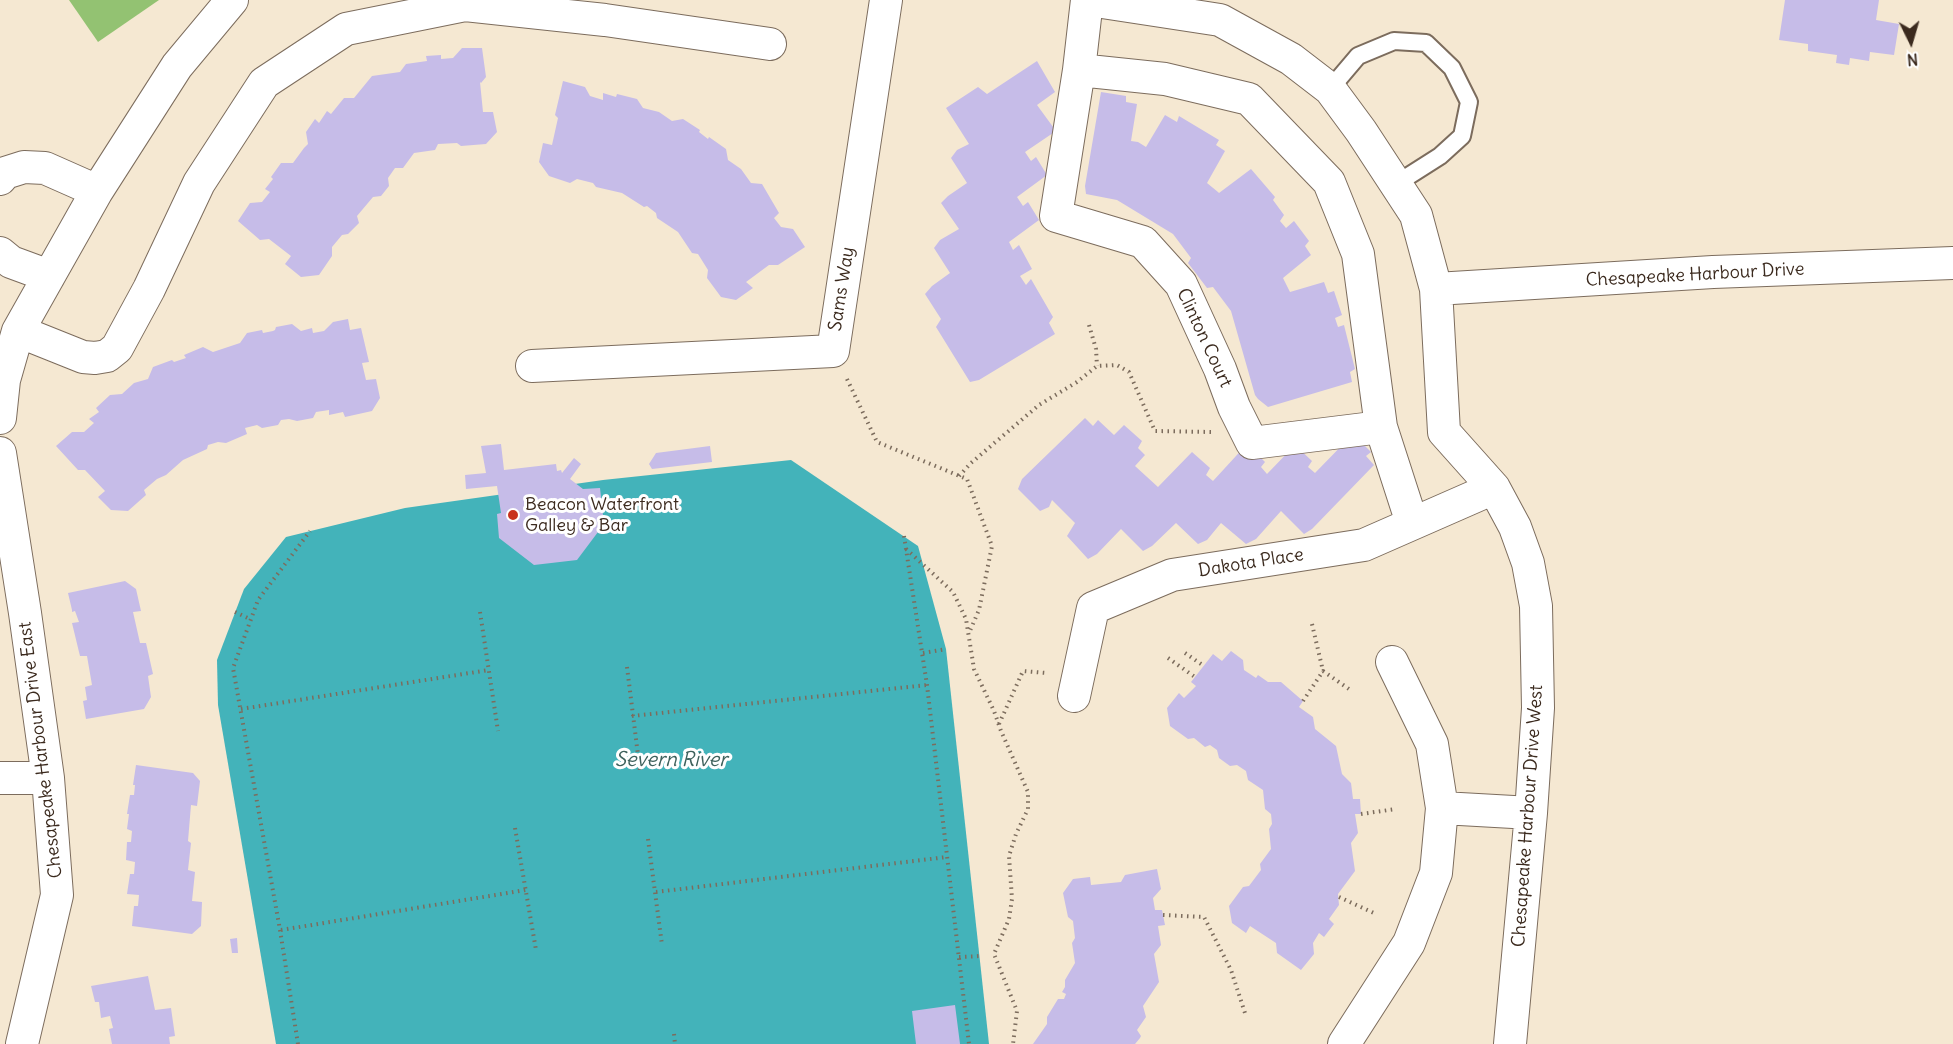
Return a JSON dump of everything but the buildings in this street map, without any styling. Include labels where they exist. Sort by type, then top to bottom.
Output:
[{"type":"street","points":[[0,418],[4,380],[18,331],[97,191],[177,66],[232,0]]},
{"type":"street","name":"Sams Way","points":[[532,366],[833,351],[886,0]]},
{"type":"street","points":[[1413,524],[1381,427],[1358,254],[1329,182],[1249,99],[1165,79],[1079,70],[1088,0],[1220,20],[1291,59],[1330,89],[1361,131],[1416,215],[1436,289],[1444,432],[1494,488]]},
{"type":"street","points":[[18,331],[83,357],[107,356],[117,348],[149,289],[199,183],[264,83],[346,29],[465,5],[566,8],[770,44]]},
{"type":"street","name":"Clinton Court","points":[[1079,70],[1056,216],[1143,243],[1181,284],[1247,432]]},
{"type":"street","points":[[0,179],[5,173],[24,167],[45,168],[97,191]]},
{"type":"street","points":[[0,253],[11,262],[49,276]]},
{"type":"street","name":"Chesapeake Harbour Drive","points":[[1436,289],[1713,272],[1953,263]]},
{"type":"street","points":[[1247,432],[1252,443],[1381,427]]},
{"type":"street","name":"Chesapeake Harbour Drive East","points":[[0,453],[48,778],[57,895],[21,1044]]},
{"type":"street","name":"Dakota Place","points":[[1077,686],[1093,608],[1172,575],[1364,544],[1494,488]]},
{"type":"street","name":"Chesapeake Harbour Drive West","points":[[1494,488],[1515,527],[1528,564],[1536,606],[1538,708],[1510,1044]]},
{"type":"street","points":[[1344,1044],[1409,943],[1436,873],[1442,808],[1432,744],[1392,662]]},
{"type":"street","points":[[0,778],[48,778]]},
{"type":"street","points":[[1442,808],[1531,813]]},
{"type":"lane","points":[[1330,89],[1358,56],[1394,41],[1426,43],[1452,68],[1469,102],[1462,136],[1440,156],[1396,184]]},
{"type":"path","points":[[1089,325],[1096,349],[1097,366]]},
{"type":"path","points":[[833,351],[877,442],[967,479],[992,546],[979,610],[969,633]]},
{"type":"path","points":[[959,476],[1039,405],[1077,382],[1097,366],[1117,365],[1129,372],[1155,431],[1247,432]]},
{"type":"path","points":[[298,1044],[233,668],[258,600],[310,531]]},
{"type":"path","points":[[904,536],[923,653],[969,1044]]},
{"type":"path","points":[[906,549],[954,592],[966,619],[974,669],[1028,792],[1028,808],[1009,856],[1012,899],[1009,919],[994,954],[1017,1011],[1013,1044]]},
{"type":"path","points":[[235,612],[250,620]]},
{"type":"path","points":[[480,612],[498,731]]},
{"type":"path","points":[[1312,624],[1323,671],[1348,689]]},
{"type":"path","points":[[923,653],[946,649]]},
{"type":"path","points":[[1185,653],[1204,666]]},
{"type":"path","points":[[1168,658],[1195,677]]},
{"type":"path","points":[[627,667],[640,771]]},
{"type":"path","points":[[240,710],[489,670]]},
{"type":"path","points":[[999,725],[1023,671],[1077,686]]},
{"type":"path","points":[[1303,701],[1323,671]]},
{"type":"path","points":[[632,716],[927,685]]},
{"type":"path","points":[[1361,814],[1396,809]]},
{"type":"path","points":[[515,828],[536,950]]},
{"type":"path","points":[[648,839],[662,945]]},
{"type":"path","points":[[656,892],[947,857]]},
{"type":"path","points":[[280,930],[526,890]]},
{"type":"path","points":[[1339,897],[1376,914]]},
{"type":"path","points":[[1163,915],[1204,917],[1231,970],[1245,1014]]},
{"type":"path","points":[[958,957],[981,956]]},
{"type":"path","points":[[674,1034],[675,1044]]},
{"type":"green space","points":[[69,0],[159,0],[98,42]]},
{"type":"water","name":"Severn River","points":[[791,460],[918,546],[946,649],[989,1044],[276,1044],[218,705],[217,660],[244,589],[286,537],[405,508],[603,480]]},
{"type":"place","name":"Beacon Waterfront Galley & Bar","points":[[513,515]]}]
